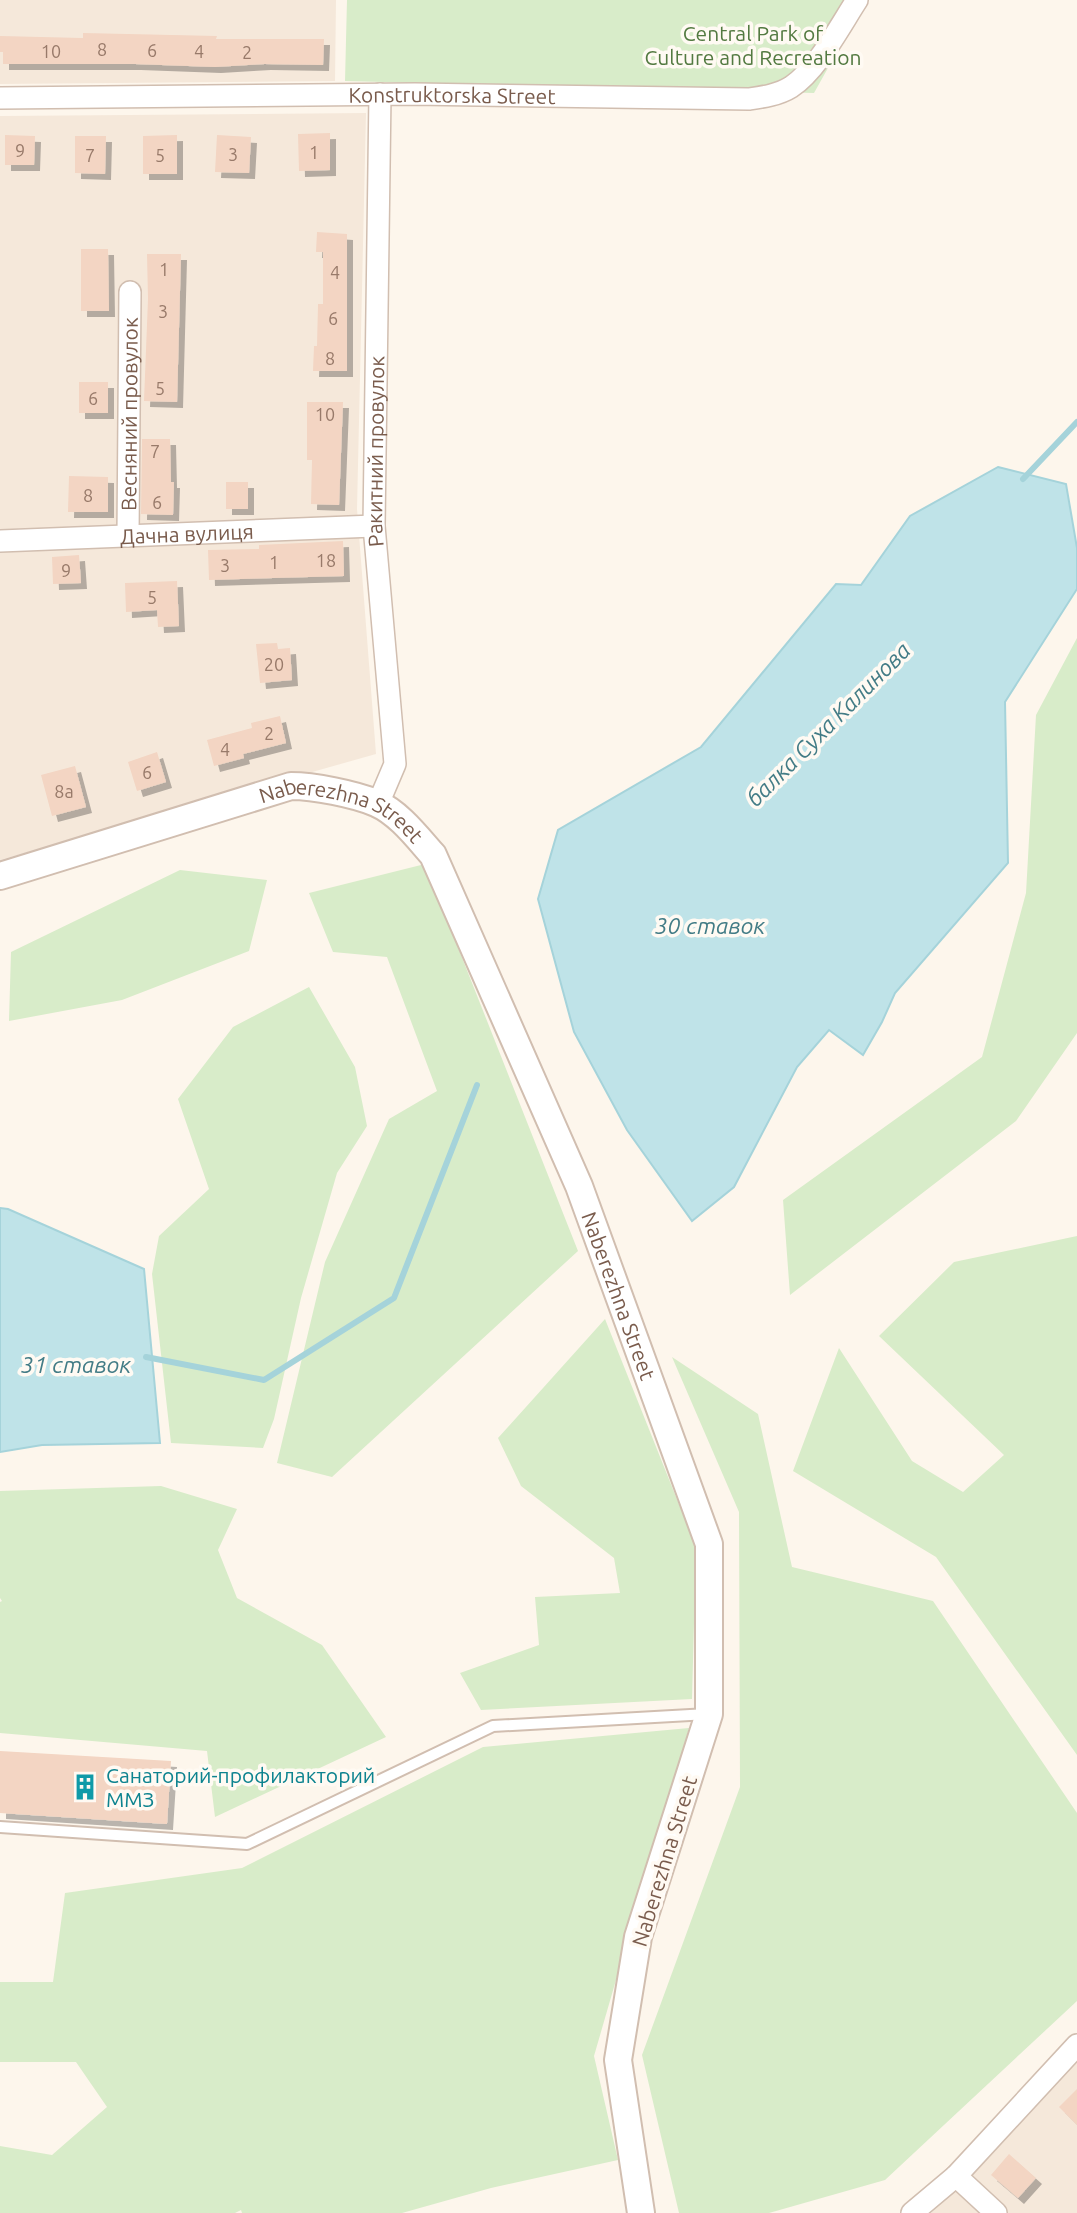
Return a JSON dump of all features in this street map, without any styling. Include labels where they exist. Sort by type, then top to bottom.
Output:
[{"type":"street","name":"Konstruktorska Street","points":[[0,98],[380,94],[749,99],[767,97],[791,87],[810,70],[857,0]]},
{"type":"street","name":"Ракитний провулок","points":[[378,804],[396,764],[374,526],[380,94]]},
{"type":"street","name":"Весняний провулок","points":[[128,536],[130,292]]},
{"type":"street","name":"Дачна вулиця","points":[[0,541],[374,526]]},
{"type":"street","name":"Naberezhna Street","points":[[0,876],[290,786],[310,786],[378,804],[408,826],[433,855],[584,1198],[709,1544],[709,1714],[638,1937],[618,2060],[641,2213]]},
{"type":"street","points":[[912,2213],[956,2176],[1077,2045]]},
{"type":"street","points":[[956,2176],[996,2213]]},
{"type":"lane","points":[[0,1827],[247,1844],[493,1726],[709,1714]]},
{"type":"shaded area","points":[[0,0],[336,0],[335,81],[0,84]]},
{"type":"shaded area","points":[[366,113],[357,509],[376,754],[0,860],[0,116]]},
{"type":"shaded area","points":[[1077,2061],[1077,2213],[931,2213]]},
{"type":"green space","name":"Central Park of Culture and Recreation","points":[[347,0],[866,0],[814,93],[345,81]]},
{"type":"green space","points":[[1077,638],[1077,1033],[1016,1121],[790,1295],[783,1200],[982,1057],[1026,893],[1036,715]]},
{"type":"green space","points":[[425,864],[578,1251],[332,1477],[277,1463],[325,1262],[389,1119],[437,1091],[387,957],[333,952],[309,893]]},
{"type":"green space","points":[[180,870],[267,880],[249,951],[122,1000],[9,1021],[11,952]]},
{"type":"green space","points":[[309,987],[355,1067],[367,1126],[337,1173],[301,1298],[274,1419],[263,1448],[171,1443],[152,1274],[159,1236],[209,1189],[178,1099],[233,1027]]},
{"type":"green space","points":[[1077,1236],[1077,1755],[936,1557],[793,1471],[839,1348],[912,1461],[963,1492],[1004,1455],[879,1336],[954,1262]]},
{"type":"green space","points":[[605,1319],[696,1547],[692,1699],[481,1710],[460,1673],[539,1645],[535,1597],[620,1593],[614,1558],[521,1486],[498,1438]]},
{"type":"green space","points":[[672,1357],[758,1414],[792,1567],[933,1601],[1077,1813],[1077,2001],[885,2180],[769,2213],[679,2213],[642,2055],[740,1787],[739,1512]]},
{"type":"green space","points":[[161,1486],[237,1509],[218,1550],[237,1598],[322,1645],[386,1737],[215,1817],[207,1751],[0,1733],[0,1491]]},
{"type":"green space","points":[[689,1728],[594,2056],[618,2160],[491,2188],[402,2213],[242,2213],[241,2210],[235,2213],[0,2213],[0,2146],[52,2155],[107,2107],[76,2062],[0,2062],[0,1982],[53,1982],[65,1893],[242,1868],[483,1747]]},
{"type":"water","name":"30 ставок","points":[[998,467],[1066,484],[1077,548],[1077,589],[1005,702],[1008,863],[895,993],[863,1055],[829,1030],[797,1067],[734,1187],[692,1221],[627,1130],[574,1032],[538,899],[558,830],[701,747],[836,584],[861,585],[910,516]]},
{"type":"water","name":"31 ставок","points":[[0,1208],[8,1209],[144,1269],[160,1443],[42,1445],[0,1452]]},
{"type":"building","points":[[83,33],[217,36],[216,39],[324,39],[323,65],[215,67],[3,64],[0,36],[83,38]]},
{"type":"building","points":[[330,133],[330,170],[299,171],[298,134]]},
{"type":"building","points":[[5,135],[35,136],[34,165],[5,165]]},
{"type":"building","points":[[177,135],[177,174],[143,174],[143,136]]},
{"type":"building","points":[[217,135],[251,137],[249,173],[215,172]]},
{"type":"building","points":[[75,136],[106,136],[105,174],[75,173]]},
{"type":"building","points":[[317,232],[347,234],[347,371],[313,371],[314,346],[317,346],[318,304],[323,304],[323,252],[316,252]]},
{"type":"building","points":[[81,249],[108,249],[109,311],[81,311]]},
{"type":"building","points":[[147,254],[181,254],[177,402],[144,401]]},
{"type":"building","points":[[79,382],[108,382],[108,413],[79,413]]},
{"type":"building","points":[[307,402],[343,402],[339,505],[311,504],[312,460],[307,460]]},
{"type":"building","points":[[142,439],[170,439],[171,482],[174,482],[173,515],[141,514]]},
{"type":"building","points":[[69,476],[108,477],[108,512],[68,512]]},
{"type":"building","points":[[226,482],[248,482],[248,509],[226,509]]},
{"type":"building","points":[[343,541],[344,576],[209,580],[208,550],[259,549],[259,545]]},
{"type":"building","points":[[79,555],[81,583],[53,584],[52,557]]},
{"type":"building","points":[[177,581],[179,626],[158,627],[157,610],[126,612],[125,583]]},
{"type":"building","points":[[277,643],[278,649],[290,648],[292,680],[260,683],[256,644]]},
{"type":"building","points":[[280,716],[286,743],[243,754],[244,758],[214,766],[207,740],[252,728],[251,723]]},
{"type":"building","points":[[157,752],[166,782],[137,791],[128,762]]},
{"type":"building","points":[[75,766],[86,807],[52,816],[41,775]]},
{"type":"building","name":"Санаторий-профилакторий ММЗ","points":[[0,1751],[171,1761],[167,1824],[0,1813]]},
{"type":"building","points":[[1077,2089],[1077,2125],[1059,2107]]},
{"type":"building","points":[[1009,2154],[1036,2178],[1018,2198],[991,2175]]},
{"type":"waterway","name":"балка Суха Калинова","points":[[1023,479],[1077,422]]},
{"type":"waterway","name":"балка Суха Калинова","points":[[146,1357],[264,1380],[394,1298],[477,1085]]},
{"type":"place","name":"Санаторий-профилакторий ММЗ","points":[[85,1787]]}]
